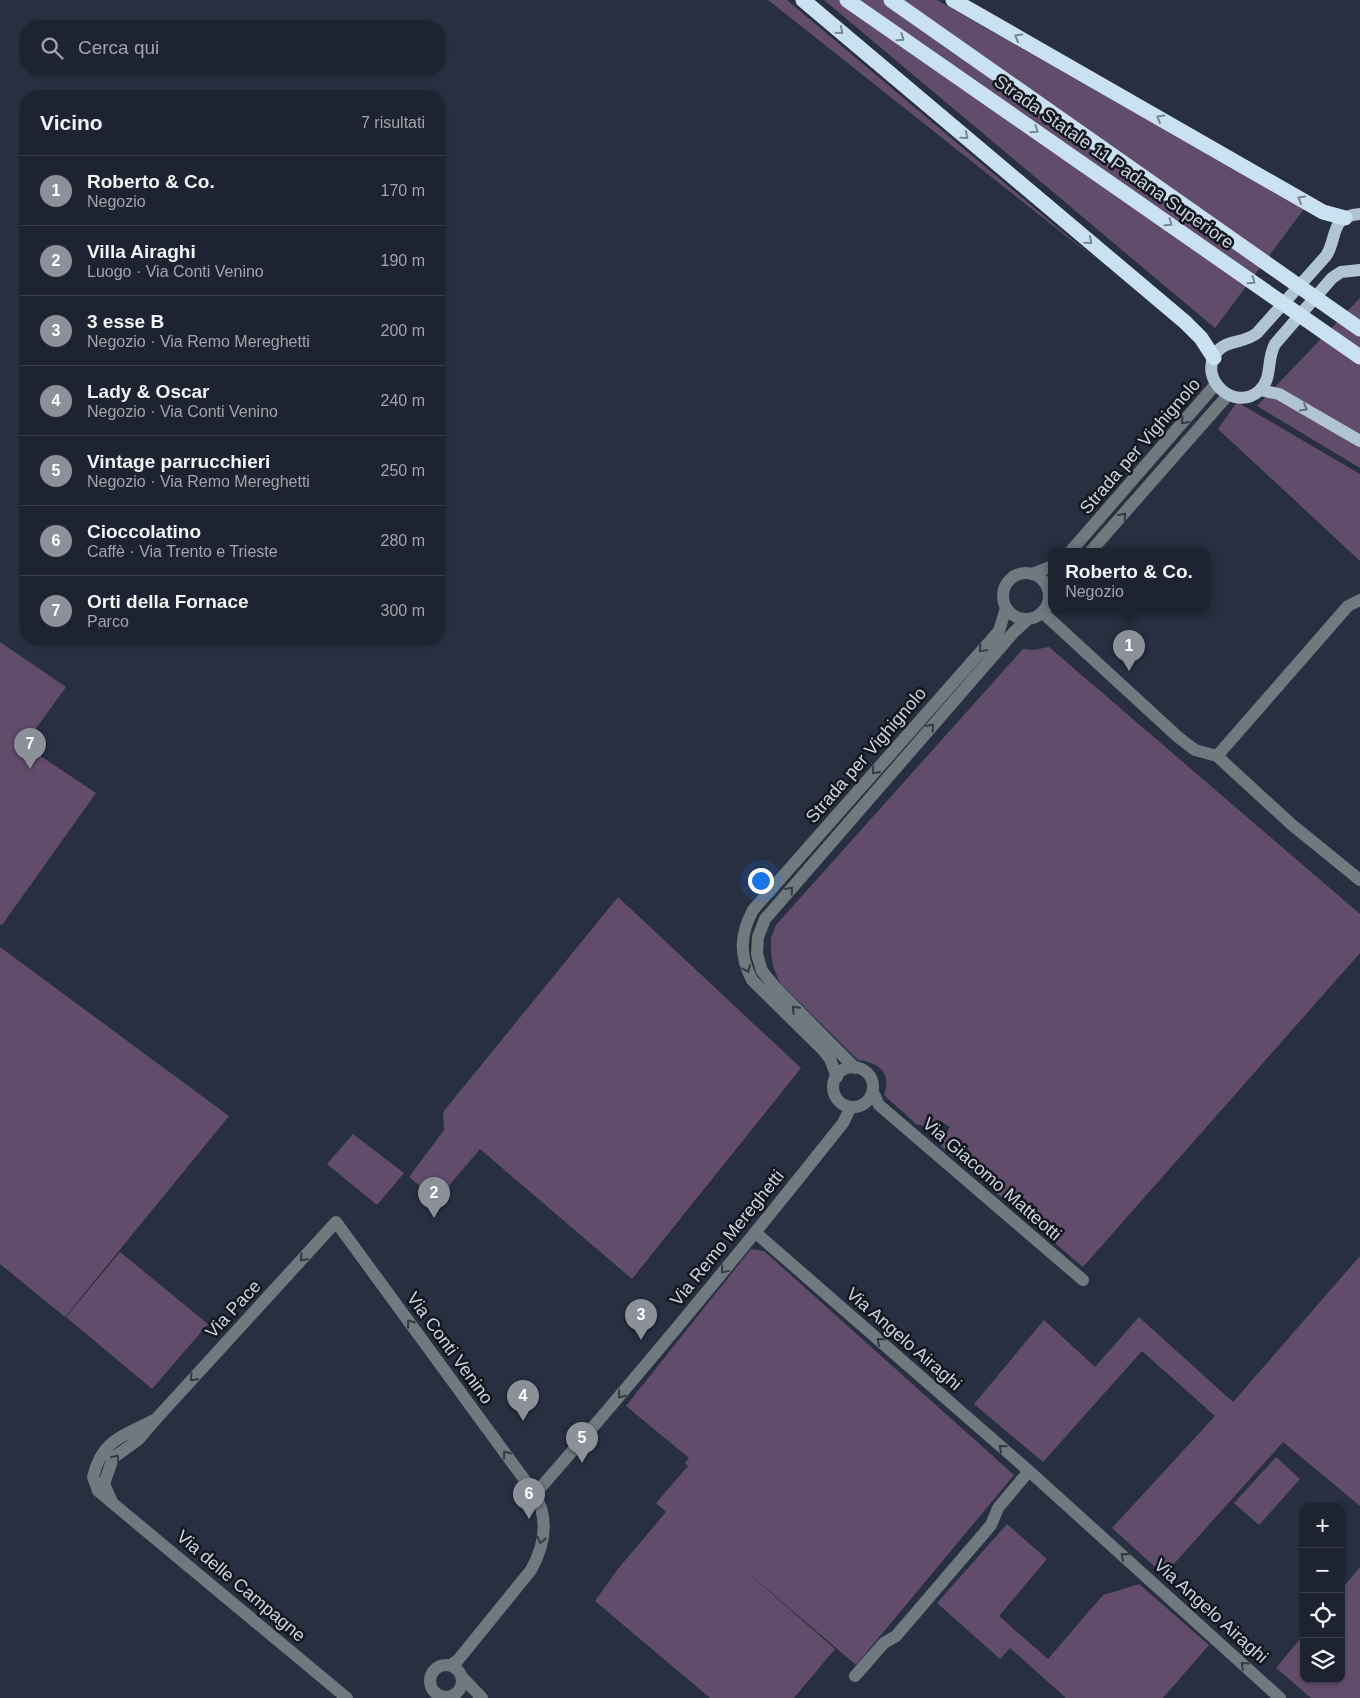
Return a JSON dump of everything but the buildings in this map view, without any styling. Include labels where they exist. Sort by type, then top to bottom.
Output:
[{"type":"highway","points":[[803,0],[1185,322],[1201,338],[1214,358]]},
{"type":"highway","name":"Strada Statale 11 Padana Superiore","points":[[847,0],[1360,356]]},
{"type":"highway","name":"Strada Statale 11 Padana Superiore","points":[[891,0],[1360,329]]},
{"type":"highway","points":[[953,0],[1323,212],[1345,218]]},
{"type":"main road","points":[[1360,214],[1345,218],[1334,230],[1332,245],[1326,256],[1257,333],[1249,339],[1227,344],[1214,358],[1212,372],[1216,384],[1228,395],[1244,398],[1260,390],[1266,380],[1269,358],[1275,344],[1332,278],[1341,272],[1360,270]]},
{"type":"main road","points":[[1260,390],[1279,394],[1360,441]]},
{"type":"street","name":"Strada per Vighignolo","points":[[1073,548],[1216,384]]},
{"type":"street","name":"Strada per Vighignolo","points":[[1094,548],[1228,395]]},
{"type":"street","points":[[1048,568],[1032,574],[1016,575],[1006,585],[1003,595],[1006,608],[1013,616],[1027,620],[1042,612],[1047,605],[1048,596]]},
{"type":"street","points":[[1032,574],[1048,586]]},
{"type":"street","points":[[1217,756],[1348,606],[1360,600]]},
{"type":"street","name":"Strada per Vighignolo","points":[[837,1077],[830,1059],[823,1050],[752,980],[745,966],[741,946],[746,922],[753,910],[998,631],[1006,608]]},
{"type":"street","points":[[1042,612],[1178,737],[1196,750],[1217,756],[1291,824],[1360,880]]},
{"type":"street","name":"Strada per Vighignolo","points":[[855,1068],[768,980],[757,954],[760,928],[765,919],[1014,632],[1027,620]]},
{"type":"street","points":[[866,1103],[873,1092],[871,1078],[866,1072],[855,1068],[844,1070],[837,1077],[833,1089],[836,1097],[847,1110],[866,1103],[879,1105]]},
{"type":"street","name":"Via Giacomo Matteotti","points":[[873,1092],[879,1105],[1083,1280]]},
{"type":"street","name":"Via Remo Mereghetti","points":[[535,1494],[616,1401],[756,1233],[843,1123],[847,1110]]},
{"type":"street","name":"Via Pace","points":[[112,1502],[104,1484],[113,1458],[138,1440],[336,1222]]},
{"type":"street","name":"Via Conti Venino","points":[[336,1222],[535,1494],[545,1517],[544,1532],[535,1562],[457,1668]]},
{"type":"street","name":"Via Angelo Airaghi","points":[[756,1233],[1029,1471],[1280,1698]]},
{"type":"street","points":[[855,1676],[884,1643],[896,1636],[990,1525],[998,1508],[1029,1471]]},
{"type":"street","name":"Via delle Campagne","points":[[112,1502],[347,1698]]},
{"type":"street","points":[[457,1668],[462,1685],[458,1692],[448,1697],[436,1696],[430,1681],[434,1670],[442,1665],[457,1668],[480,1696]]},
{"type":"street","points":[[458,1692],[480,1696]]},
{"type":"shaded area","points":[[768,0],[787,0],[1095,259]]},
{"type":"shaded area","points":[[824,0],[937,0],[1304,209],[1215,328]]},
{"type":"shaded area","points":[[1360,298],[1360,468],[1257,406]]},
{"type":"shaded area","points":[[1237,402],[1360,474],[1360,561],[1218,429]]},
{"type":"shaded area","points":[[0,642],[66,687],[24,745],[96,793],[2,925],[0,924]]},
{"type":"shaded area","points":[[1049,647],[1360,914],[1360,953],[1083,1267],[940,1145],[950,1127],[939,1120],[928,1127],[916,1124],[884,1095],[886,1080],[882,1070],[878,1066],[858,1060],[780,983],[773,966],[771,952],[771,938],[776,925],[1023,649],[1033,650]]},
{"type":"shaded area","points":[[618,897],[801,1068],[632,1279],[480,1149],[437,1200],[409,1177],[444,1130],[443,1112]]},
{"type":"shaded area","points":[[0,947],[229,1116],[65,1317],[0,1264]]},
{"type":"shaded area","points":[[353,1134],[404,1173],[377,1205],[327,1164]]},
{"type":"shaded area","points":[[751,1249],[764,1251],[1014,1475],[856,1665],[740,1566],[835,1649],[794,1698],[710,1698],[595,1601],[617,1570],[666,1512],[656,1503],[688,1466],[685,1463],[689,1458],[626,1406]]},
{"type":"shaded area","points":[[120,1252],[208,1324],[152,1389],[66,1317]]},
{"type":"shaded area","points":[[1360,1256],[1360,1506],[1283,1442],[1164,1575],[1112,1528],[1215,1416],[1142,1351],[1043,1462],[974,1404],[1044,1320],[1095,1367],[1139,1317],[1233,1402]]},
{"type":"shaded area","points":[[1276,1457],[1300,1479],[1259,1525],[1234,1503]]},
{"type":"shaded area","points":[[1007,1524],[1047,1559],[999,1616],[1048,1659],[1103,1595],[1139,1584],[1209,1645],[1163,1698],[1066,1698],[1010,1648],[1000,1659],[937,1603]]},
{"type":"shaded area","points":[[1360,1567],[1360,1698],[1311,1698],[1276,1668],[1300,1639],[1300,1683],[1345,1683],[1345,1585]]},
{"type":"place","name":"Roberto & Co.","points":[[1129,671]]},
{"type":"place","name":"Orti della Fornace","points":[[30,769]]},
{"type":"place","name":"Villa Airaghi","points":[[434,1218]]},
{"type":"place","name":"3 esse B","points":[[641,1340]]},
{"type":"place","name":"Lady & Oscar","points":[[523,1421]]},
{"type":"place","name":"Vintage parrucchieri","points":[[582,1463]]},
{"type":"place","name":"Cioccolatino","points":[[529,1519]]}]
